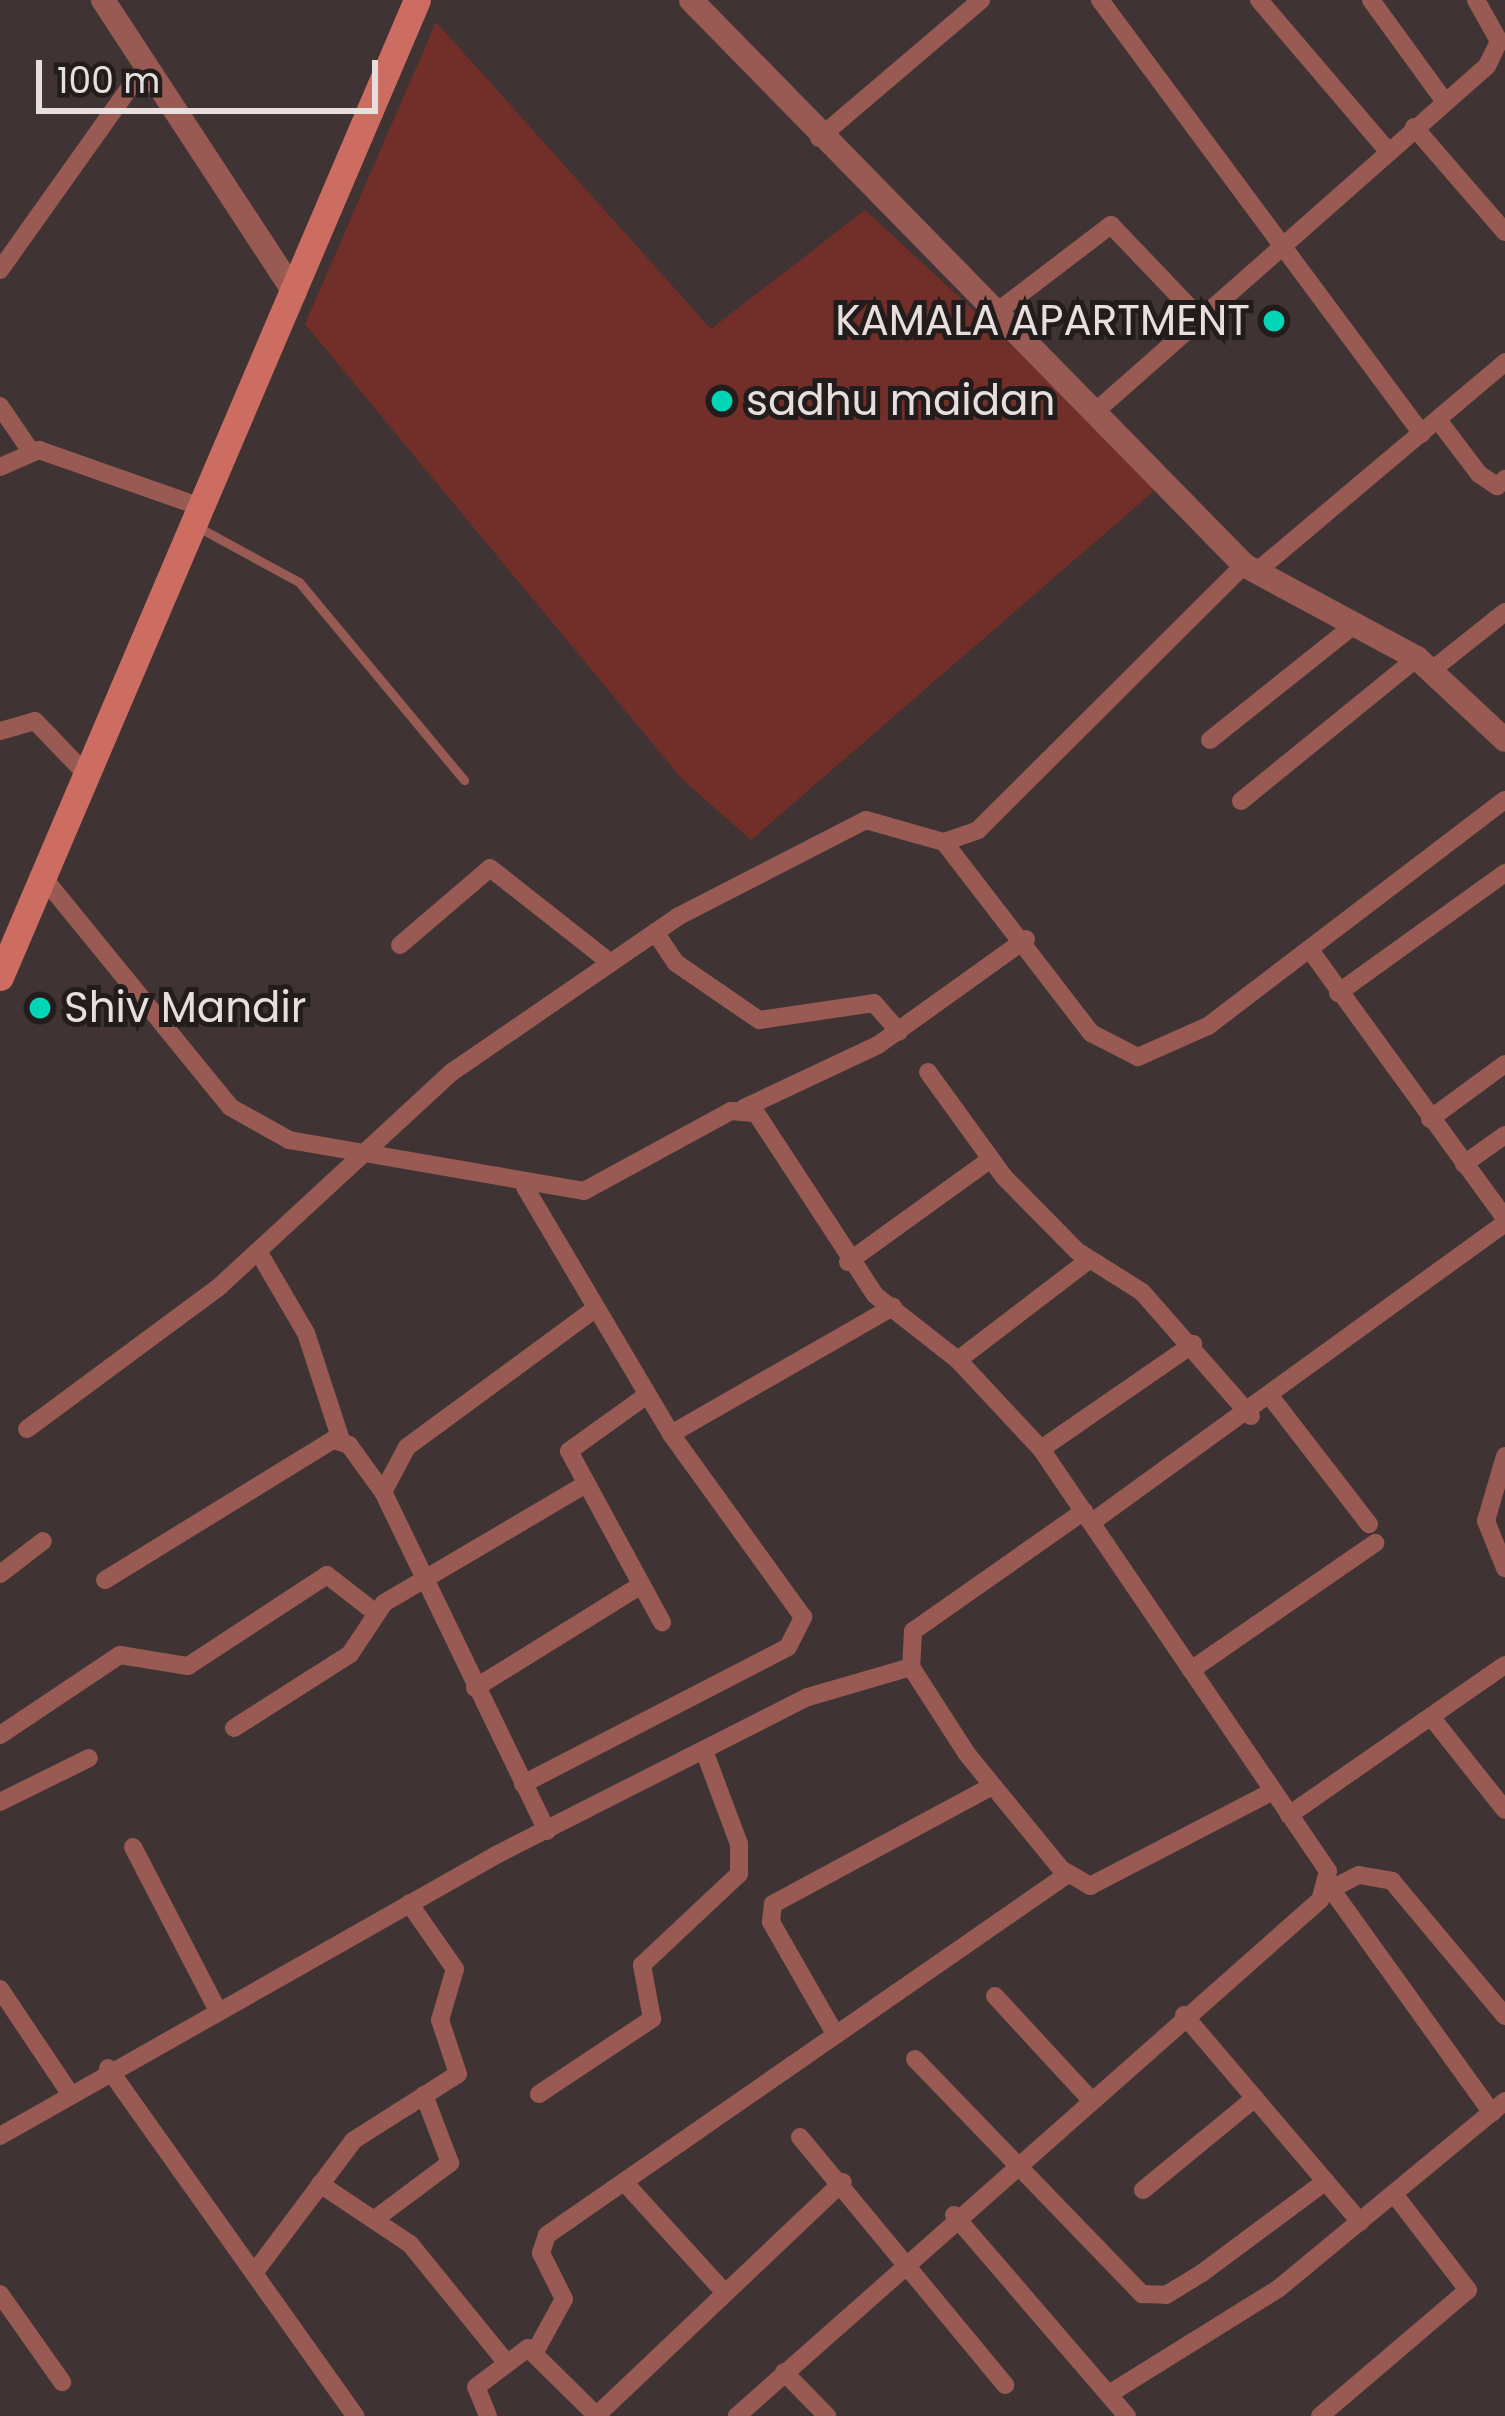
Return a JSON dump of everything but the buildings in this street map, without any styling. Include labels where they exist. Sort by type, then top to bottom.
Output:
[{"type":"main road","points":[[0,977],[46,881],[191,513],[295,292],[417,0]]},
{"type":"street","points":[[103,0],[295,292]]},
{"type":"street","points":[[692,0],[819,138],[1250,568],[1424,664],[1471,703],[1505,740]]},
{"type":"street","points":[[1100,0],[1422,434]]},
{"type":"street","points":[[1259,0],[1387,150]]},
{"type":"street","points":[[1371,0],[1445,101]]},
{"type":"street","points":[[1096,411],[1280,239],[1487,67],[1502,39],[1475,0]]},
{"type":"street","points":[[819,138],[977,1]]},
{"type":"street","points":[[0,269],[145,66]]},
{"type":"street","points":[[1414,127],[1497,207],[1505,232]]},
{"type":"street","points":[[994,314],[1111,225],[1198,316]]},
{"type":"street","points":[[944,842],[998,814],[1250,568],[1422,434],[1505,362]]},
{"type":"street","points":[[0,406],[30,449],[191,513]]},
{"type":"street","points":[[1438,420],[1478,474],[1497,487],[1505,479]]},
{"type":"street","points":[[0,467],[30,449]]},
{"type":"street","points":[[1241,801],[1424,664],[1505,612]]},
{"type":"street","points":[[1210,740],[1354,625]]},
{"type":"street","points":[[0,731],[35,721],[88,776]]},
{"type":"street","points":[[27,1429],[258,1251],[452,1072],[655,932],[866,820],[944,842],[1025,939],[1091,1033],[1138,1057],[1189,1037],[1505,800]]},
{"type":"street","points":[[400,945],[490,868],[608,961]]},
{"type":"street","points":[[1338,993],[1505,873]]},
{"type":"street","points":[[46,881],[230,1107],[289,1140],[525,1187],[584,1191],[899,1032],[1025,939]]},
{"type":"street","points":[[655,932],[676,963],[759,1020],[874,1003],[899,1032]]},
{"type":"street","points":[[1273,1790],[1090,1886],[1068,1874],[992,1786],[911,1666],[913,1631],[929,1615],[1251,1416],[1505,1221],[1310,950]]},
{"type":"street","points":[[1430,1119],[1505,1064]]},
{"type":"street","points":[[928,1072],[991,1159],[1089,1260],[1193,1344],[1251,1416]]},
{"type":"street","points":[[744,1108],[771,1128],[848,1262],[893,1307],[958,1360],[1042,1449],[1273,1790],[1331,1889],[1498,2107],[1279,2289],[1109,2394]]},
{"type":"street","points":[[1464,1164],[1505,1135]]},
{"type":"street","points":[[848,1262],[991,1159]]},
{"type":"street","points":[[523,1784],[802,1634],[803,1617],[670,1434],[525,1187]]},
{"type":"street","points":[[258,1251],[306,1333],[341,1439],[383,1492],[547,1831]]},
{"type":"street","points":[[958,1360],[1089,1260]]},
{"type":"street","points":[[670,1434],[893,1307]]},
{"type":"street","points":[[383,1492],[407,1448],[595,1309]]},
{"type":"street","points":[[1042,1449],[1193,1344]]},
{"type":"street","points":[[647,1395],[569,1451],[662,1622]]},
{"type":"street","points":[[1191,1670],[1372,1534],[1274,1400]]},
{"type":"street","points":[[105,1580],[341,1439]]},
{"type":"street","points":[[1505,1456],[1486,1521],[1505,1568]]},
{"type":"street","points":[[234,1728],[350,1654],[374,1611],[584,1485]]},
{"type":"street","points":[[0,1574],[44,1541]]},
{"type":"street","points":[[0,1735],[120,1655],[188,1666],[327,1575],[374,1611]]},
{"type":"street","points":[[475,1688],[641,1585]]},
{"type":"street","points":[[1289,1815],[1505,1665]]},
{"type":"street","points":[[0,2136],[216,2007],[547,1831],[808,1697],[911,1666]]},
{"type":"street","points":[[1432,1718],[1505,1810]]},
{"type":"street","points":[[539,2095],[652,2019],[642,1965],[739,1874],[705,1753]]},
{"type":"street","points":[[0,1802],[89,1758]]},
{"type":"street","points":[[834,2032],[770,1922],[773,1904],[992,1786]]},
{"type":"street","points":[[133,1847],[216,2007]]},
{"type":"street","points":[[488,2416],[476,2387],[505,2361],[536,2350],[564,2299],[539,2245],[834,2032],[1068,1874]]},
{"type":"street","points":[[737,2416],[954,2215],[1331,1889],[1359,1875],[1392,1881],[1505,2016]]},
{"type":"street","points":[[254,2273],[354,2140],[460,2067],[440,2020],[457,1978],[409,1903]]},
{"type":"street","points":[[0,1990],[69,2092]]},
{"type":"street","points":[[994,1996],[1089,2098]]},
{"type":"street","points":[[1184,2015],[1360,2222]]},
{"type":"street","points":[[916,2059],[1018,2159],[1132,2288],[1156,2297],[1326,2181]]},
{"type":"street","points":[[108,2068],[355,2416]]},
{"type":"street","points":[[375,2219],[450,2163],[424,2095]]},
{"type":"street","points":[[1143,2190],[1256,2098]]},
{"type":"street","points":[[800,2138],[909,2259],[1005,2385]]},
{"type":"street","points":[[536,2350],[597,2416],[843,2182]]},
{"type":"street","points":[[320,2183],[410,2244],[505,2361]]},
{"type":"street","points":[[625,2183],[724,2293]]},
{"type":"street","points":[[1320,2416],[1468,2290],[1394,2194]]},
{"type":"street","points":[[954,2215],[1127,2416]]},
{"type":"street","points":[[0,2294],[62,2382]]},
{"type":"street","points":[[784,2372],[827,2416]]},
{"type":"lane","points":[[191,513],[299,582],[464,780]]},
{"type":"shaded area","name":"sadhu maidan","points":[[436,22],[711,329],[865,210],[1162,484],[751,840],[682,779],[305,324]]},
{"type":"place","name":"KAMALA APARTMENT","points":[[1274,321]]},
{"type":"place","name":"sadhu maidan","points":[[722,401]]},
{"type":"place","name":"Shiv Mandir","points":[[40,1008]]}]
